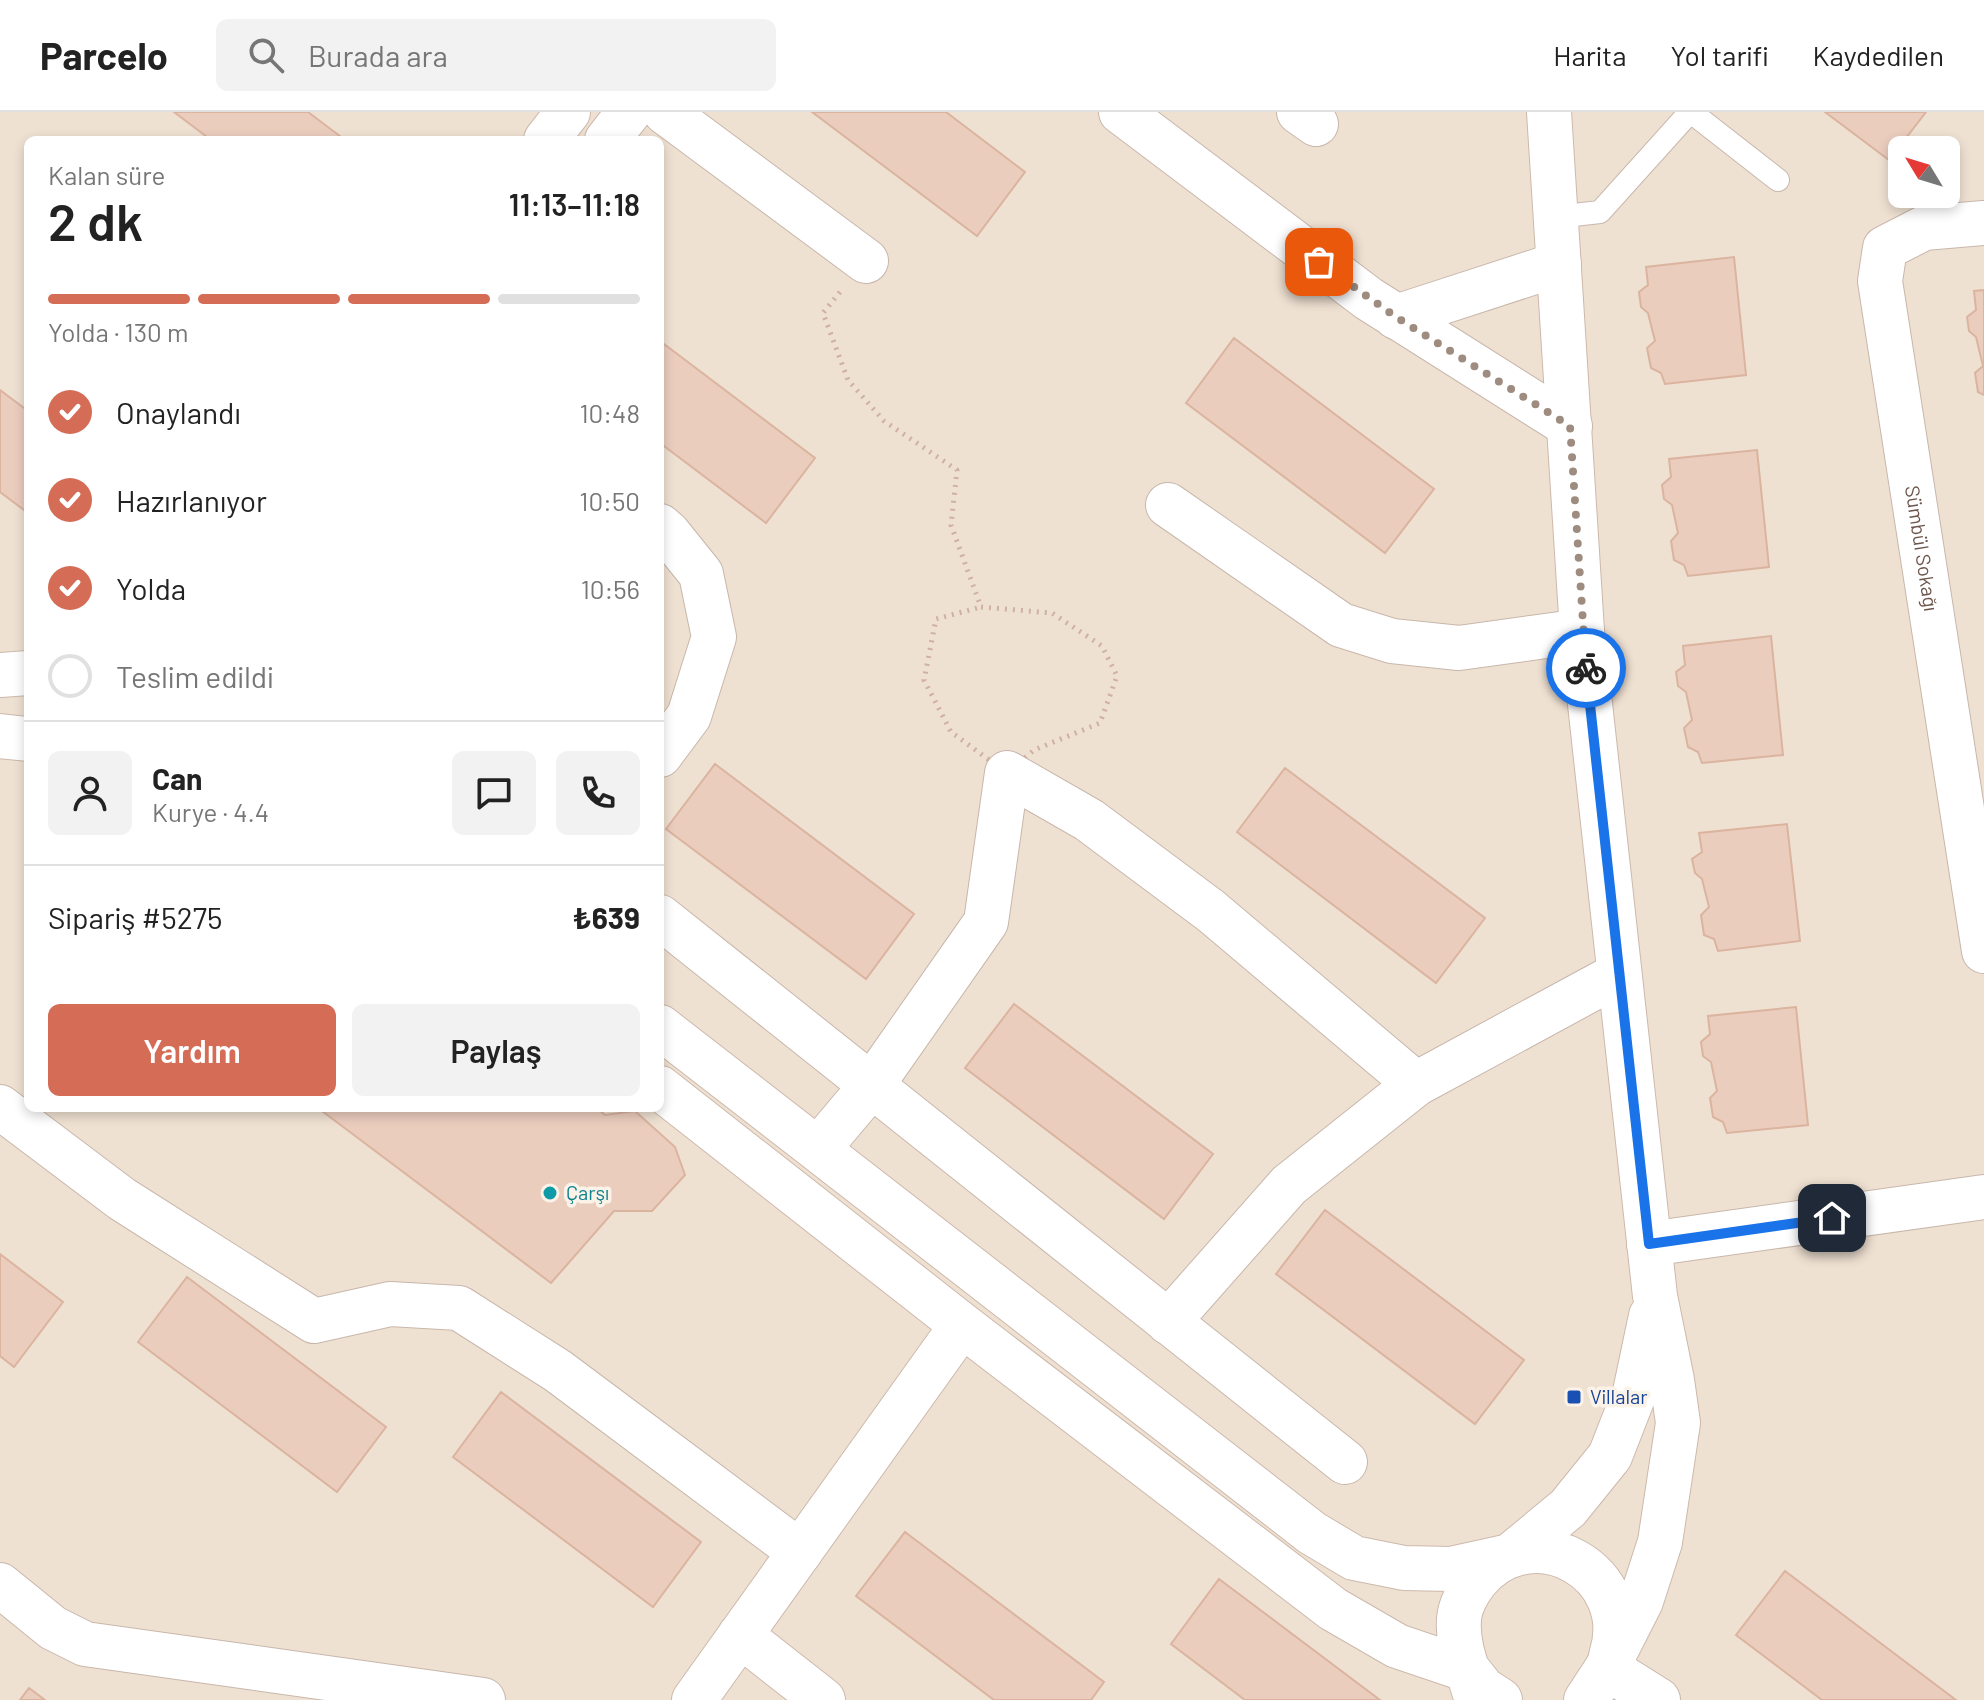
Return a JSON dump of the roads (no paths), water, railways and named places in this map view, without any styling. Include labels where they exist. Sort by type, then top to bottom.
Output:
[{"type":"street","points":[[549,136],[568,112]]},
{"type":"street","points":[[610,136],[629,112]]},
{"type":"street","points":[[665,112],[866,261]]},
{"type":"street","points":[[1121,112],[1396,317],[1570,426]]},
{"type":"street","points":[[1549,112],[1582,631],[1655,1296],[1678,1423],[1660,1542],[1641,1601],[1596,1684],[1574,1700]]},
{"type":"street","name":"Sümbül Sokağı","points":[[1984,223],[1924,228],[1885,248],[1880,281],[1984,951]]},
{"type":"street","points":[[1396,317],[1559,264]]},
{"type":"street","points":[[1168,505],[1341,625],[1392,641],[1459,648],[1582,631]]},
{"type":"street","points":[[664,530],[701,574],[714,637],[689,716],[664,750]]},
{"type":"street","points":[[0,675],[24,673]]},
{"type":"street","points":[[0,736],[24,739]]},
{"type":"street","points":[[818,1149],[872,1085],[986,922],[1007,773],[1089,820],[1211,911],[1416,1084]]},
{"type":"street","points":[[664,920],[1345,1462]]},
{"type":"street","points":[[1168,1322],[1289,1185],[1416,1084],[1619,974]]},
{"type":"street","points":[[664,1030],[1312,1533],[1354,1558],[1404,1568],[1451,1569],[1536,1550],[1563,1555],[1587,1568],[1605,1589],[1615,1614],[1615,1642],[1596,1684]]},
{"type":"street","points":[[664,1091],[962,1325],[1333,1609],[1500,1700]]},
{"type":"street","points":[[0,1107],[122,1199],[314,1321],[390,1304],[459,1308],[558,1371],[800,1552]]},
{"type":"street","points":[[1649,1244],[1984,1197]]},
{"type":"street","points":[[1472,1685],[1459,1644],[1459,1616],[1468,1590],[1486,1569],[1510,1556],[1568,1508],[1610,1456],[1635,1392],[1655,1296]]},
{"type":"street","points":[[694,1700],[962,1325]]},
{"type":"street","points":[[0,1585],[53,1628],[85,1644],[483,1700]]},
{"type":"street","points":[[740,1635],[823,1700]]},
{"type":"street","points":[[1596,1684],[1658,1700]]},
{"type":"lane","points":[[1556,217],[1600,212],[1690,112],[1778,180]]},
{"type":"place","name":"Çarşı","points":[[550,1193]]},
{"type":"place","name":"Villalar","points":[[1574,1397]]}]
